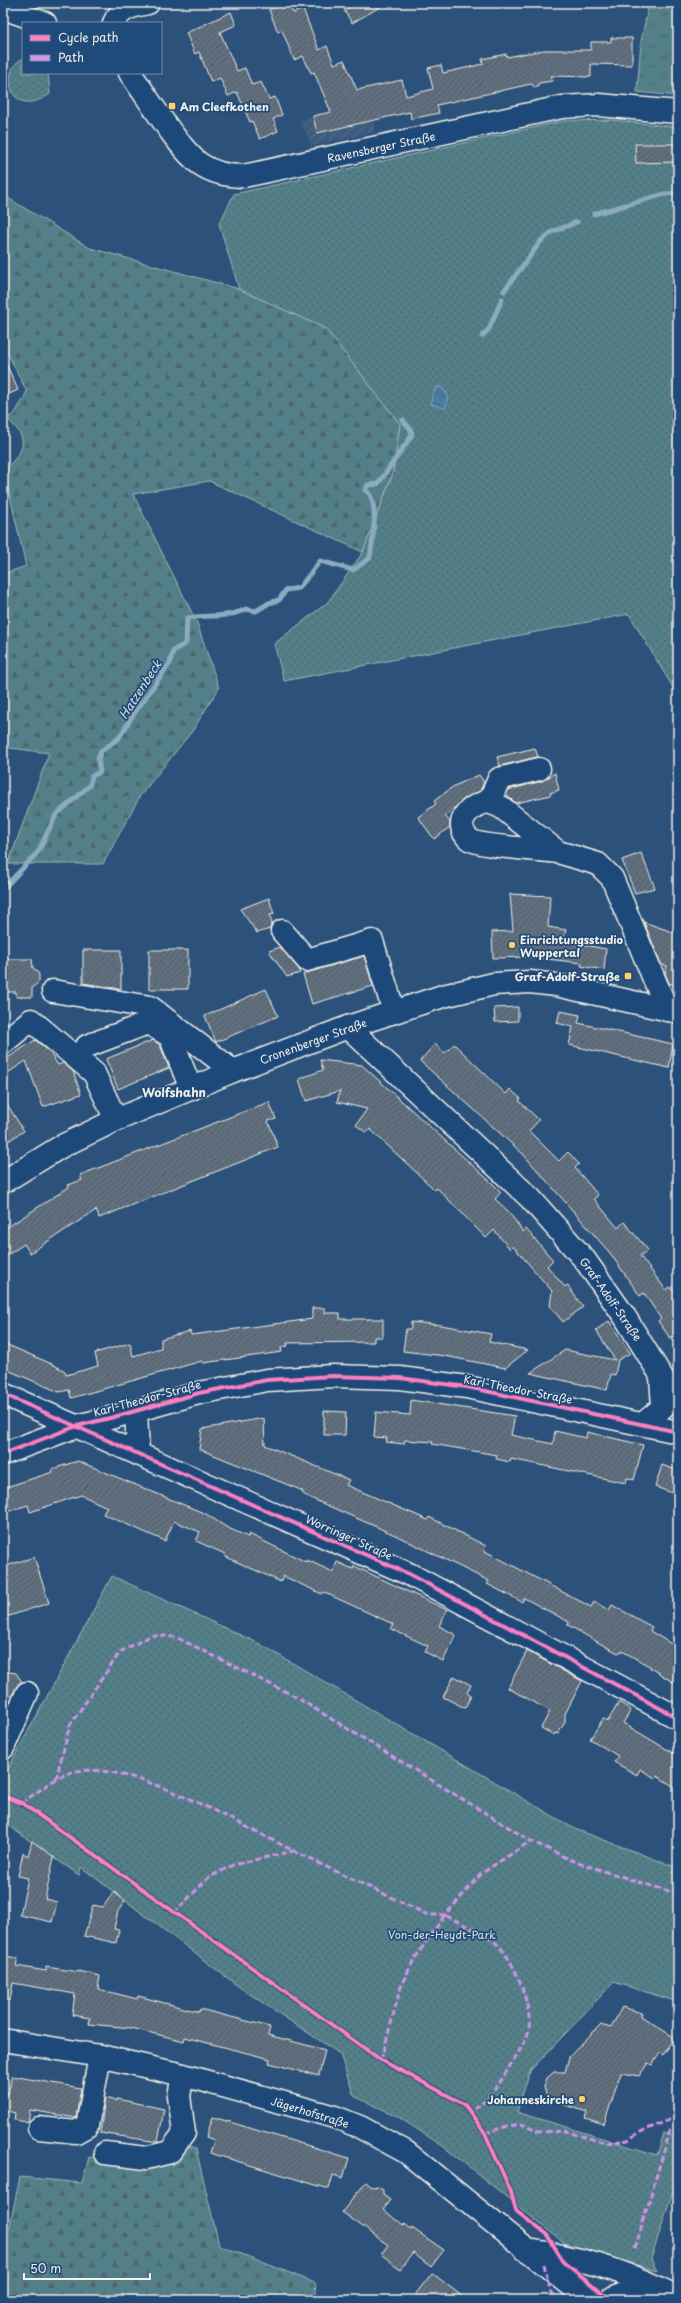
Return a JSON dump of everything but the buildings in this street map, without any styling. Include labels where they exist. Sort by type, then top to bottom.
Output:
[{"type":"street","points":[[112,22],[119,13],[129,7],[148,3]]},
{"type":"street","points":[[3,8],[42,22]]},
{"type":"street","name":"Ravensberger Straße","points":[[131,74],[183,146],[199,163],[211,170],[233,176],[244,176],[304,164],[562,107],[599,105],[678,112]]},
{"type":"street","points":[[489,802],[499,779],[539,769]]},
{"type":"street","points":[[558,852],[501,807],[489,802],[481,803],[472,807],[465,814],[462,822],[464,834],[470,841],[480,845],[529,848],[558,852],[598,864],[612,878],[673,1011]]},
{"type":"street","points":[[282,931],[307,960],[372,941],[394,1012]]},
{"type":"street","name":"Cronenberger Straße","points":[[3,1182],[62,1146],[116,1120],[191,1088],[348,1028],[443,996],[494,984],[530,982],[556,985],[673,1011]]},
{"type":"street","points":[[53,991],[150,1007],[233,1071]]},
{"type":"street","points":[[3,1043],[30,1020],[94,1073],[116,1120]]},
{"type":"street","points":[[87,1046],[148,1023],[170,1036],[191,1088]]},
{"type":"street","name":"Graf-Adolf-Straße","points":[[348,1028],[530,1198],[585,1260],[625,1317],[678,1403]]},
{"type":"street","name":"Karl-Theodor-Straße","points":[[3,1454],[77,1426],[136,1411],[199,1392],[267,1380],[333,1376],[400,1378],[467,1387],[678,1432]]},
{"type":"street","points":[[661,1376],[678,1390]]},
{"type":"street","name":"Graf-Adolf-Straße","points":[[643,1424],[663,1407],[661,1376]]},
{"type":"street","name":"Worringer Straße","points":[[3,1394],[409,1574],[678,1718]]},
{"type":"street","points":[[136,1411],[138,1454]]},
{"type":"street","points":[[3,1748],[27,1693]]},
{"type":"street","name":"Jägerhofstraße","points":[[3,2040],[100,2056],[183,2076],[335,2117],[360,2127],[406,2152],[589,2300]]},
{"type":"street","points":[[39,2128],[76,2132],[87,2126],[100,2056]]},
{"type":"street","points":[[105,2153],[146,2158],[170,2152],[184,2133],[179,2096],[183,2076]]},
{"type":"street","points":[[526,2250],[569,2256],[626,2273],[672,2293]]},
{"type":"street","points":[[608,2300],[645,2286],[672,2293]]},
{"type":"shaded area","points":[[369,104],[375,132],[311,146],[300,120]]},
{"type":"green space","points":[[649,3],[678,3],[678,96],[637,92],[641,42]]},
{"type":"green space","points":[[22,60],[22,74],[48,74],[50,94],[36,101],[24,102],[16,98],[10,81],[11,72],[16,64]]},
{"type":"green space","points":[[612,120],[678,127],[678,696],[629,614],[284,681],[274,644],[328,602],[363,552],[393,473],[400,424],[326,329],[239,289],[219,224],[234,194],[563,121]]},
{"type":"green space","points":[[3,195],[90,248],[239,289],[326,329],[400,424],[393,473],[363,552],[209,481],[133,494],[197,623],[219,688],[193,730],[140,796],[103,864],[8,864],[49,753],[3,747],[3,574],[26,566],[4,470],[21,450],[22,438],[14,425],[6,418],[14,415],[27,392],[3,344]]},
{"type":"green space","name":"Von-der-Heydt-Park","points":[[112,1576],[260,1644],[575,1829],[678,1868],[678,2002],[614,1982],[530,2071],[517,2112],[657,2155],[664,2133],[678,2137],[678,2175],[651,2259],[657,2271],[564,2243],[444,2147],[397,2116],[354,2096],[340,2054],[242,1989],[81,1867],[79,1875],[3,1822],[3,1778]]},
{"type":"green space","points":[[183,2146],[196,2149],[219,2245],[315,2283],[317,2300],[3,2300],[3,2257],[20,2177],[82,2183],[89,2157],[146,2164]]},
{"type":"water","points":[[437,387],[441,387],[447,393],[445,408],[431,404],[432,396]]},
{"type":"waterway","name":"Hatzenbeck","points":[[594,214],[665,194],[678,193]]},
{"type":"waterway","name":"Hatzenbeck","points":[[504,291],[541,241],[552,232],[577,222]]},
{"type":"waterway","name":"Hatzenbeck","points":[[482,336],[489,329],[502,299]]},
{"type":"waterway","name":"Hatzenbeck","points":[[3,889],[38,852],[56,815],[90,785],[92,776],[100,772],[98,759],[101,751],[119,738],[133,715],[170,663],[173,651],[186,643],[187,618],[232,614],[246,609],[256,611],[269,603],[279,600],[286,590],[299,588],[320,561],[353,570],[370,558],[374,532],[374,512],[370,495],[365,490],[368,485],[378,484],[412,435],[411,430],[403,420]]},
{"type":"marked path","points":[[56,1779],[70,1725],[120,1652],[152,1635],[176,1637],[294,1696],[531,1841],[578,1863],[678,1894]]},
{"type":"marked path","points":[[22,1803],[55,1780],[69,1773],[77,1771],[101,1771],[128,1776],[187,1798],[428,1915],[445,1915],[482,1873],[531,1841]]},
{"type":"marked path","points":[[174,1913],[208,1878],[233,1865],[293,1851]]},
{"type":"marked path","points":[[381,2060],[402,1983],[415,1958],[445,1915],[486,1936],[498,1945],[516,1973],[528,2009],[529,2029],[522,2047],[498,2085],[483,2103],[470,2112]]},
{"type":"marked path","points":[[485,2133],[508,2126],[522,2124],[538,2132],[564,2131],[606,2143],[628,2140],[638,2133],[669,2120],[678,2123]]},
{"type":"marked path","points":[[635,2248],[670,2131],[678,2129]]},
{"type":"marked path","points":[[544,2264],[550,2290],[558,2300]]},
{"type":"cycle path","points":[[3,1454],[77,1426],[199,1393],[267,1380],[333,1376],[400,1378],[467,1387],[678,1432]]},
{"type":"cycle path","points":[[3,1394],[409,1574],[678,1718]]},
{"type":"cycle path","points":[[3,1796],[22,1803],[381,2060],[464,2104],[485,2133],[511,2192],[516,2211],[547,2235],[564,2262],[611,2300]]},
{"type":"place","name":"Am Cleefkothen","points":[[172,106]]},
{"type":"place","name":"Einrichtungsstudio Wuppertal","points":[[512,945]]},
{"type":"place","name":"Graf-Adolf-Straße","points":[[628,976]]},
{"type":"place","name":"Johanneskirche","points":[[582,2099]]},
{"type":"district","name":"Wolfshahn","points":[[174,1092]]}]
